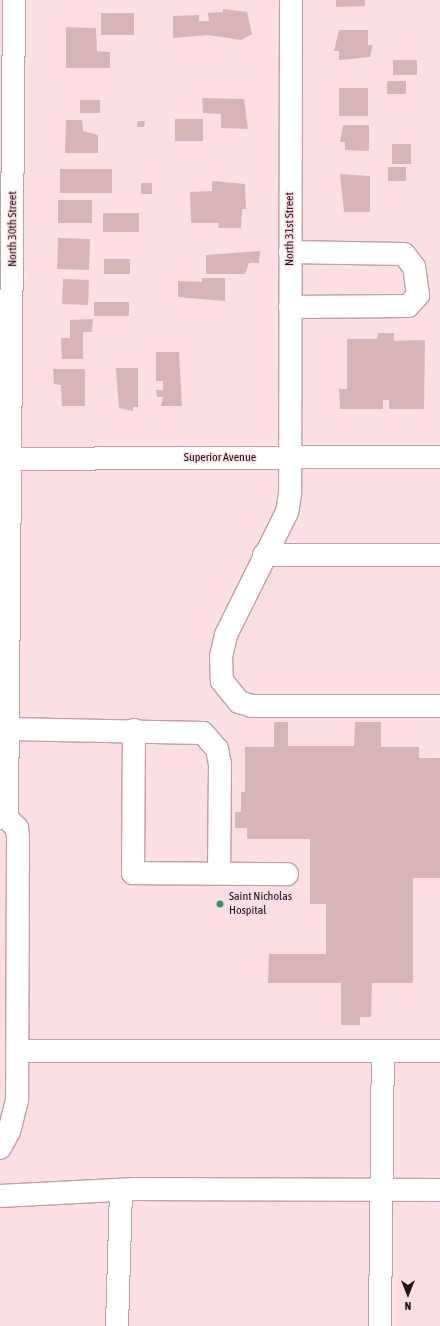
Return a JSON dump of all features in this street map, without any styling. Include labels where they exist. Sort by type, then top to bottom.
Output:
[{"type":"street","name":"North 30th Street","points":[[4,818],[8,729],[5,584],[6,459],[14,0]]},
{"type":"street","name":"North 31st Street","points":[[291,0],[289,504],[222,647],[222,681],[239,702],[252,706],[440,706]]},
{"type":"street","points":[[290,252],[404,254],[414,267],[418,295],[408,306],[290,307]]},
{"type":"street","name":"Superior Avenue","points":[[6,459],[440,457]]},
{"type":"street","points":[[264,555],[440,555]]},
{"type":"street","points":[[8,729],[191,730],[212,740],[220,764],[219,873]]},
{"type":"street","points":[[134,730],[133,873],[287,874]]},
{"type":"street","points":[[0,1148],[15,1115],[9,1027],[18,838],[17,828],[4,818]]},
{"type":"street","points":[[380,1326],[383,1051]]},
{"type":"street","points":[[12,1060],[440,1051]]},
{"type":"street","points":[[117,1326],[121,1190]]},
{"type":"street","points":[[0,1196],[121,1190],[440,1190]]},
{"type":"building","points":[[336,0],[365,0],[365,6],[336,7]]},
{"type":"building","points":[[223,9],[247,12],[252,34],[241,40],[208,35],[173,38],[173,16],[199,15],[199,21],[209,21],[208,13],[223,12]]},
{"type":"building","points":[[101,13],[134,13],[134,35],[101,35]]},
{"type":"building","points":[[66,27],[96,28],[97,51],[110,52],[110,68],[66,68]]},
{"type":"building","points":[[339,30],[368,30],[368,45],[373,45],[370,57],[339,60],[339,51],[334,51]]},
{"type":"building","points":[[393,60],[417,60],[417,75],[393,75]]},
{"type":"building","points":[[387,81],[406,81],[406,94],[387,94]]},
{"type":"building","points":[[339,88],[368,88],[368,116],[339,116]]},
{"type":"building","points":[[202,98],[244,99],[248,129],[221,128],[221,114],[203,113]]},
{"type":"building","points":[[80,100],[100,100],[100,113],[80,113]]},
{"type":"building","points":[[175,119],[203,119],[203,141],[175,141]]},
{"type":"building","points":[[66,120],[82,120],[83,131],[98,135],[98,153],[65,153]]},
{"type":"building","points":[[138,121],[145,121],[144,127],[137,127]]},
{"type":"building","points":[[343,125],[369,125],[369,151],[345,150],[345,142],[340,142]]},
{"type":"building","points":[[392,144],[411,144],[411,164],[392,164]]},
{"type":"building","points":[[388,167],[406,167],[406,181],[388,181]]},
{"type":"building","points":[[60,169],[112,169],[112,193],[60,193]]},
{"type":"building","points":[[340,174],[370,176],[370,212],[344,212]]},
{"type":"building","points":[[212,181],[245,184],[246,209],[242,209],[241,228],[218,228],[219,223],[191,223],[190,192],[212,191]]},
{"type":"building","points":[[141,183],[152,183],[152,194],[141,194]]},
{"type":"building","points":[[58,200],[92,200],[92,223],[58,223]]},
{"type":"building","points":[[103,213],[139,213],[139,232],[103,232]]},
{"type":"building","points":[[58,238],[90,239],[89,270],[57,269]]},
{"type":"building","points":[[260,251],[259,263],[249,263],[245,274],[206,274],[206,255]]},
{"type":"building","points":[[104,259],[130,259],[130,274],[104,274]]},
{"type":"building","points":[[202,278],[225,278],[225,301],[178,297],[178,281],[202,282]]},
{"type":"building","points":[[63,279],[89,280],[88,305],[62,304]]},
{"type":"building","points":[[94,302],[129,302],[129,316],[94,316]]},
{"type":"building","points":[[93,319],[92,332],[83,332],[83,359],[62,359],[61,338],[70,338],[70,320]]},
{"type":"building","points":[[378,333],[394,333],[394,341],[425,340],[424,409],[389,409],[389,400],[383,400],[383,409],[340,409],[339,389],[347,389],[347,339],[377,339]]},
{"type":"building","points":[[156,352],[179,352],[182,406],[161,406],[163,397],[157,397],[156,390],[163,390],[163,381],[156,381]]},
{"type":"building","points":[[116,368],[138,368],[138,407],[133,407],[133,411],[119,408]]},
{"type":"building","points":[[53,369],[85,369],[85,406],[62,406],[61,385],[54,384]]},
{"type":"building","points":[[274,722],[288,722],[288,746],[354,746],[355,722],[381,722],[381,747],[419,747],[419,758],[440,758],[440,878],[413,878],[413,983],[372,983],[371,1017],[360,1017],[360,1025],[341,1025],[341,983],[268,983],[269,954],[326,954],[326,904],[310,904],[310,839],[247,839],[247,828],[235,828],[235,812],[241,812],[241,792],[245,792],[245,747],[274,747]]},
{"type":"place","name":"Saint Nicholas Hospital","points":[[220,904]]}]
